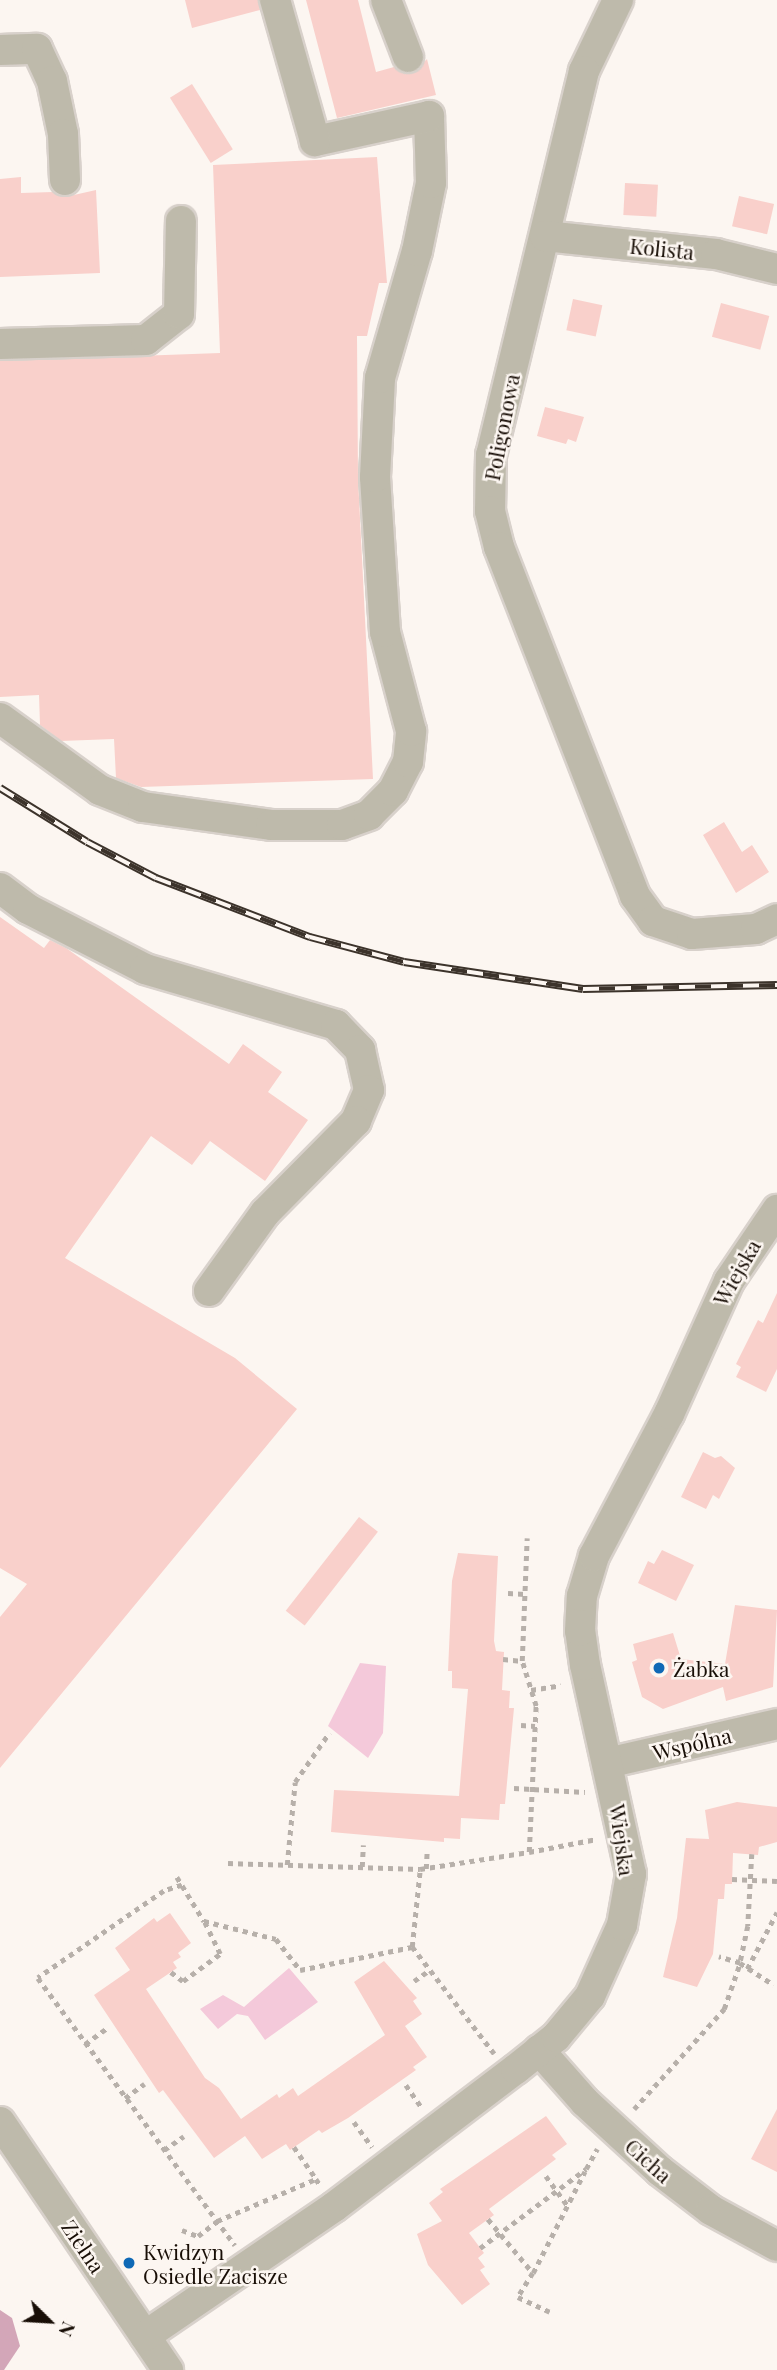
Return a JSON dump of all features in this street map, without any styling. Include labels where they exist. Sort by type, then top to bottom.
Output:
[{"type":"street","points":[[0,718],[100,790],[143,807],[271,825],[342,825],[369,815],[393,791],[408,762],[411,731],[385,632],[375,477],[380,378],[417,251],[431,183],[429,116],[315,141],[275,0]]},
{"type":"street","points":[[386,0],[408,57]]},
{"type":"street","name":"Poligonowa","points":[[618,0],[584,72],[491,455],[490,511],[499,547],[635,896],[653,921],[692,934],[756,929],[777,919]]},
{"type":"street","points":[[0,50],[37,49],[55,94],[63,134],[65,180]]},
{"type":"street","points":[[0,344],[146,340],[179,314],[181,220]]},
{"type":"street","name":"Kolista","points":[[545,236],[716,254],[777,269]]},
{"type":"street","points":[[0,888],[27,909],[145,969],[336,1025],[360,1050],[369,1090],[356,1121],[265,1213],[209,1291]]},
{"type":"street","name":"Wiejska","points":[[145,2336],[334,2207],[511,2073],[539,2050],[590,1996],[622,1925],[631,1874],[580,1631],[590,1567],[668,1415],[729,1281],[777,1210]]},
{"type":"street","name":"Wspólna","points":[[607,1763],[777,1724]]},
{"type":"street","name":"Cicha","points":[[539,2050],[614,2129],[690,2196],[777,2246]]},
{"type":"street","name":"Zielna","points":[[0,2122],[168,2370]]},
{"type":"path","points":[[228,1863],[423,1869],[529,1852],[536,1706],[522,1661],[527,1538]]},
{"type":"path","points":[[508,1593],[525,1594]]},
{"type":"path","points":[[503,1659],[522,1661]]},
{"type":"path","points":[[531,1690],[573,1683]]},
{"type":"path","points":[[521,1725],[536,1726]]},
{"type":"path","points":[[287,1865],[295,1782],[329,1733]]},
{"type":"path","points":[[514,1788],[600,1793]]},
{"type":"path","points":[[362,1867],[363,1845]]},
{"type":"path","points":[[427,1849],[412,1947],[511,2073]]},
{"type":"path","points":[[550,2312],[518,2297],[586,2169],[614,2129],[710,2028],[729,1999],[740,1963],[752,1854]]},
{"type":"path","points":[[171,1972],[183,1981],[220,1954],[177,1877]]},
{"type":"path","points":[[732,1879],[777,1881]]},
{"type":"path","points":[[182,1885],[164,1891],[39,1974],[85,2044],[242,2254]]},
{"type":"path","points":[[747,1969],[777,1912]]},
{"type":"path","points":[[204,1922],[276,1939],[300,1970],[412,1947]]},
{"type":"path","points":[[719,1957],[740,1963],[774,1985]]},
{"type":"path","points":[[414,1981],[429,1970]]},
{"type":"path","points":[[85,2044],[106,2029]]},
{"type":"path","points":[[125,2098],[144,2084]]},
{"type":"path","points":[[164,2150],[184,2136]]},
{"type":"path","points":[[295,2147],[325,2191]]},
{"type":"path","points":[[480,2248],[586,2169]]},
{"type":"path","points":[[546,2176],[567,2205]]},
{"type":"path","points":[[182,2230],[198,2236],[217,2221],[316,2179]]},
{"type":"path","points":[[488,2219],[533,2273]]},
{"type":"shaded area","points":[[360,1663],[386,1666],[383,1733],[368,1758],[328,1726]]},
{"type":"shaded area","points":[[289,1968],[318,2002],[265,2040],[248,2016],[237,2014],[218,2029],[200,2009],[223,1995],[244,2007]]},
{"type":"shaded area","points":[[0,2310],[12,2318],[20,2346],[4,2370],[0,2370]]},
{"type":"building","points":[[185,0],[258,0],[260,10],[192,28]]},
{"type":"building","points":[[306,0],[358,0],[376,72],[394,67],[414,73],[427,59],[436,95],[337,118]]},
{"type":"building","points":[[192,84],[233,149],[211,163],[170,98]]},
{"type":"building","points":[[377,157],[387,283],[379,283],[367,336],[357,336],[358,478],[373,779],[141,787],[116,778],[114,739],[61,741],[40,725],[39,695],[0,697],[0,361],[220,353],[213,165]]},
{"type":"building","points":[[21,177],[21,193],[53,192],[65,197],[96,190],[100,273],[0,277],[0,179]]},
{"type":"building","points":[[625,183],[658,185],[656,217],[623,215]]},
{"type":"building","points":[[739,196],[774,204],[767,234],[732,226]]},
{"type":"building","points":[[573,299],[602,305],[596,337],[566,330]]},
{"type":"building","points":[[721,303],[769,316],[760,350],[712,337]]},
{"type":"building","points":[[545,407],[584,417],[576,442],[568,439],[566,444],[537,436]]},
{"type":"building","points":[[724,822],[742,852],[752,845],[769,872],[736,893],[703,835]]},
{"type":"building","points":[[0,917],[44,948],[50,940],[66,948],[229,1064],[243,1044],[282,1072],[268,1092],[308,1120],[265,1181],[210,1141],[192,1165],[151,1136],[65,1258],[235,1358],[297,1409],[0,1768],[0,1617],[27,1584],[0,1568]]},
{"type":"building","points":[[777,1293],[777,1369],[766,1392],[736,1377],[741,1367],[736,1364],[758,1320],[763,1323]]},
{"type":"building","points":[[703,1452],[715,1458],[721,1456],[735,1468],[719,1499],[713,1495],[706,1509],[681,1497]]},
{"type":"building","points":[[359,1517],[378,1532],[305,1626],[286,1611]]},
{"type":"building","points":[[662,1550],[694,1565],[676,1601],[638,1583],[648,1561],[654,1564]]},
{"type":"building","points":[[458,1553],[498,1556],[494,1641],[496,1651],[504,1652],[502,1690],[510,1691],[509,1708],[514,1708],[505,1804],[500,1804],[499,1820],[461,1818],[460,1839],[444,1838],[444,1842],[331,1832],[334,1790],[459,1796],[468,1689],[452,1688],[452,1671],[448,1671],[452,1581]]},
{"type":"building","points":[[735,1605],[777,1610],[773,1687],[726,1701],[723,1687],[663,1709],[642,1697],[632,1662],[637,1660],[633,1644],[673,1633],[681,1659],[725,1664]]},
{"type":"building","points":[[737,1802],[777,1807],[777,1842],[759,1847],[758,1855],[733,1853],[732,1884],[725,1884],[724,1899],[718,1899],[713,1954],[697,1987],[663,1977],[677,1918],[686,1838],[709,1839],[705,1810]]},
{"type":"building","points":[[170,1913],[191,1943],[178,1953],[181,1957],[173,1962],[177,1968],[146,1989],[205,2078],[219,2088],[241,2119],[277,2094],[279,2098],[293,2088],[298,2096],[385,2035],[354,1982],[384,1961],[417,1998],[413,2001],[422,2014],[405,2026],[427,2057],[413,2067],[416,2070],[348,2118],[322,2133],[319,2130],[290,2150],[286,2144],[262,2159],[245,2136],[214,2158],[163,2090],[159,2093],[94,1995],[130,1970],[115,1948],[154,1918],[157,1922]]},
{"type":"building","points":[[777,2109],[777,2172],[751,2159]]},
{"type":"building","points":[[546,2116],[567,2144],[552,2155],[556,2159],[489,2209],[494,2215],[469,2233],[484,2253],[478,2258],[485,2267],[480,2270],[490,2284],[462,2305],[428,2265],[417,2234],[442,2221],[429,2203],[443,2192],[440,2189]]},
{"type":"railway","points":[[0,788],[87,842],[156,878],[310,937],[404,962],[583,989],[777,985]]},
{"type":"place","name":"Żabka","points":[[659,1668]]},
{"type":"place","name":"Kwidzyn Osiedle Zacisze","points":[[129,2263]]}]
